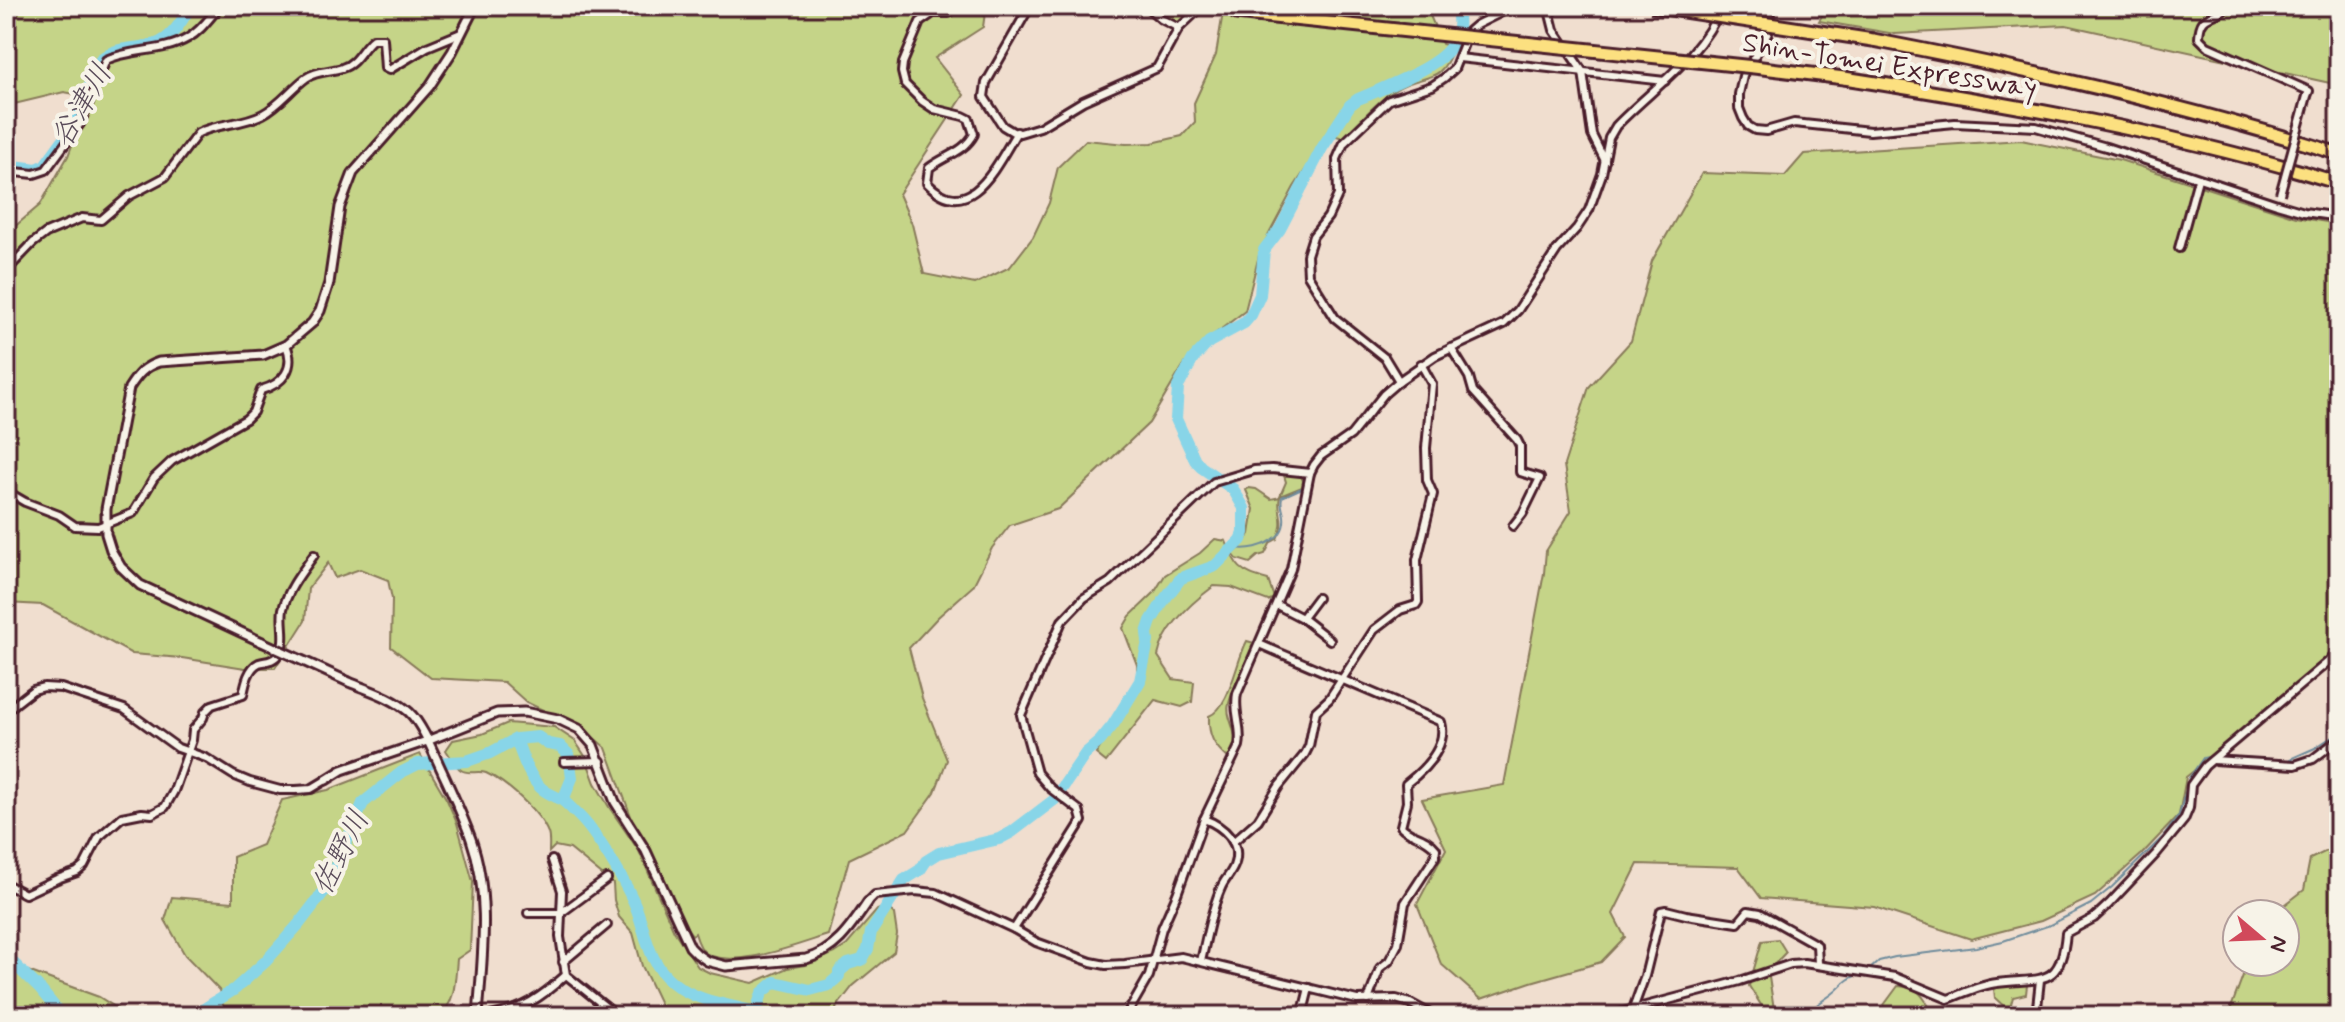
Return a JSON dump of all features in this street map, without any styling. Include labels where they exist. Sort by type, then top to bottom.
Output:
[{"type":"highway","name":"Shin-Tomei Expressway","points":[[1651,6],[1873,40],[2002,65],[2214,116],[2339,154]]},
{"type":"highway","name":"Shin-Tomei Expressway","points":[[1236,13],[1844,78],[1983,100],[2120,127],[2339,183]]},
{"type":"street","points":[[6,171],[34,174],[46,170],[80,124],[106,60],[187,39],[220,6]]},
{"type":"street","points":[[475,6],[429,87],[353,173],[340,207],[329,283],[320,311],[305,331],[286,345],[263,355],[159,362],[139,373],[129,388],[105,524],[111,550],[121,567],[140,585],[394,701],[411,714],[433,753],[472,840],[481,888],[484,931],[478,1016]]},
{"type":"street","points":[[956,6],[949,13],[933,13],[920,22],[903,63],[905,84],[913,93],[934,109],[969,119],[974,134],[963,149],[929,168],[927,183],[934,191],[950,197],[962,199],[971,195],[989,176],[1017,132]]},
{"type":"street","points":[[1030,6],[986,83],[984,97],[1003,126],[1017,132],[1040,127],[1083,101],[1157,68],[1179,28],[1199,6]]},
{"type":"street","points":[[1146,6],[1161,19],[1179,28]]},
{"type":"street","points":[[1399,381],[1385,358],[1335,318],[1308,275],[1307,255],[1313,236],[1328,217],[1338,195],[1337,159],[1344,143],[1389,100],[1432,86],[1444,78],[1454,69],[1469,31],[1514,6]]},
{"type":"street","points":[[1548,6],[1554,30],[1583,72],[1592,135],[1605,161]]},
{"type":"street","points":[[1126,1016],[1149,976],[1162,928],[1204,819],[1239,746],[1234,706],[1237,694],[1291,569],[1310,473],[1321,456],[1351,435],[1384,394],[1399,381],[1421,364],[1504,324],[1518,310],[1557,250],[1589,210],[1609,138],[1616,126],[1699,46],[1722,6]]},
{"type":"street","points":[[1765,6],[1770,13],[1768,33],[1743,76],[1739,94],[1743,118],[1755,130],[1766,131],[1794,123],[1870,131],[1955,123],[2036,127],[2277,204],[2339,217]]},
{"type":"street","points":[[2227,6],[2224,11],[2205,18],[2200,26],[2199,38],[2207,46],[2309,91],[2277,204]]},
{"type":"street","points":[[6,271],[46,233],[82,218],[101,220],[129,196],[165,177],[198,133],[265,113],[309,76],[351,64],[373,39],[383,39],[385,68],[389,70],[427,47],[461,33]]},
{"type":"street","points":[[1459,58],[1665,81]]},
{"type":"street","points":[[2179,248],[2198,179]]},
{"type":"street","points":[[6,491],[59,515],[75,526],[98,527],[133,513],[154,478],[172,461],[253,412],[261,390],[275,386],[290,367],[286,345]]},
{"type":"street","points":[[1451,348],[1469,377],[1473,391],[1517,440],[1520,446],[1520,472],[1540,478],[1513,526]]},
{"type":"street","points":[[1233,842],[1258,820],[1279,786],[1305,754],[1316,711],[1329,699],[1374,630],[1400,610],[1418,602],[1417,560],[1433,494],[1427,480],[1426,448],[1432,384],[1421,364]]},
{"type":"street","points":[[1014,929],[1082,821],[1079,810],[1050,788],[1037,773],[1021,715],[1062,621],[1084,598],[1110,582],[1214,482],[1254,470],[1310,473]]},
{"type":"street","points":[[6,884],[25,894],[77,872],[84,866],[99,837],[122,817],[152,814],[165,807],[174,791],[193,730],[208,708],[243,695],[250,671],[257,664],[276,657],[285,640],[283,608],[295,580],[314,555]]},
{"type":"street","points":[[1302,618],[1317,598]]},
{"type":"street","points":[[1277,605],[1302,618],[1330,640]]},
{"type":"street","points":[[1259,644],[1440,721],[1443,731],[1434,754],[1424,770],[1406,784],[1407,802],[1401,826],[1405,831],[1430,842],[1436,849],[1435,857],[1405,903],[1398,944],[1389,961],[1380,968],[1368,1000]]},
{"type":"street","points":[[1608,1016],[1740,981],[1791,964],[1818,963],[1874,973],[1910,982],[1948,999],[1993,983],[2040,980],[2051,975],[2057,969],[2066,933],[2094,918],[2109,904],[2184,820],[2189,808],[2191,785],[2205,766],[2339,649]]},
{"type":"street","points":[[6,711],[33,690],[61,688],[124,709],[188,752],[206,758],[233,775],[280,790],[311,789],[342,770],[497,713],[524,712],[558,719],[579,729],[593,745],[615,802],[646,851],[690,947],[707,961],[726,966],[817,956],[840,939],[875,895],[915,891],[936,893],[1036,942],[1091,962],[1106,965],[1181,957],[1357,1000],[1396,999],[1434,1016]]},
{"type":"street","points":[[2213,760],[2295,765],[2313,759],[2339,739]]},
{"type":"street","points":[[564,762],[601,761]]},
{"type":"street","points":[[1201,961],[1221,887],[1235,863],[1233,842],[1222,828],[1204,819]]},
{"type":"street","points":[[552,860],[560,883],[560,937],[566,975],[609,1013],[617,1016]]},
{"type":"street","points":[[528,913],[561,913],[607,879]]},
{"type":"street","points":[[1633,1009],[1645,976],[1661,911],[1738,923],[1748,911],[1760,913],[1817,945],[1818,963]]},
{"type":"street","points":[[563,962],[607,925]]},
{"type":"street","points":[[490,1016],[514,1011],[539,999],[566,975]]},
{"type":"street","points":[[2036,1016],[2040,980]]},
{"type":"street","points":[[1302,1016],[1309,988]]},
{"type":"green space","points":[[6,6],[986,6],[983,27],[935,58],[964,95],[899,194],[912,224],[924,274],[975,284],[1010,267],[1033,237],[1049,203],[1058,167],[1086,140],[1152,143],[1182,136],[1195,122],[1194,103],[1216,55],[1224,6],[1426,6],[1442,44],[1454,47],[1436,74],[1395,90],[1343,138],[1329,134],[1294,187],[1260,251],[1245,311],[1200,345],[1183,366],[1149,423],[1058,509],[1010,525],[992,548],[973,586],[909,648],[922,698],[947,760],[935,792],[907,831],[849,859],[828,935],[768,954],[734,959],[707,954],[699,945],[695,933],[692,935],[672,907],[632,819],[606,748],[585,730],[526,702],[504,682],[431,678],[391,647],[392,599],[388,580],[360,569],[335,578],[328,563],[308,589],[305,621],[275,668],[245,668],[132,654],[43,605],[6,603],[6,234],[40,205],[68,156],[80,124],[75,94],[64,92],[6,106]]},
{"type":"green space","points":[[1150,6],[1194,6],[1179,23],[1159,15]]},
{"type":"green space","points":[[1827,6],[2339,6],[2339,85],[2066,25],[1895,34],[1819,21]]},
{"type":"green space","points":[[2021,140],[2120,160],[2296,217],[2339,224],[2339,656],[2186,777],[2179,815],[2095,896],[2041,921],[1971,939],[1874,907],[1761,898],[1738,867],[1638,864],[1613,914],[1625,937],[1601,962],[1481,999],[1441,964],[1417,904],[1446,849],[1422,799],[1504,785],[1546,551],[1571,511],[1564,465],[1589,387],[1631,341],[1652,261],[1702,173],[1785,176],[1804,154]]},
{"type":"green space","points":[[1283,472],[1301,476],[1302,487],[1280,496],[1286,482]]},
{"type":"green space","points":[[1249,488],[1271,499],[1280,497],[1281,520],[1277,539],[1271,542],[1265,554],[1250,563],[1237,559],[1233,554],[1250,534],[1254,509],[1246,490]]},
{"type":"green space","points":[[1215,539],[1226,541],[1240,568],[1268,580],[1274,598],[1268,601],[1231,587],[1214,586],[1188,608],[1166,635],[1158,656],[1173,679],[1194,682],[1192,702],[1182,707],[1155,700],[1106,762],[1096,754],[1137,690],[1137,665],[1123,628],[1130,616],[1154,593],[1165,575],[1200,553]]},
{"type":"green space","points":[[1247,641],[1254,643],[1229,703],[1235,741],[1229,759],[1213,740],[1209,716],[1222,704]]},
{"type":"green space","points":[[508,723],[554,727],[575,741],[585,756],[595,783],[639,851],[674,931],[698,967],[710,973],[753,983],[787,968],[805,965],[835,953],[847,945],[877,910],[887,906],[894,914],[897,934],[894,952],[853,986],[836,1008],[839,1016],[669,1016],[642,966],[633,933],[619,917],[613,884],[570,849],[555,846],[549,852],[549,835],[544,825],[522,798],[486,773],[461,770],[446,750],[453,740],[482,734]]},
{"type":"green space","points":[[420,754],[457,823],[473,882],[470,950],[457,959],[454,990],[445,1011],[439,1016],[218,1016],[225,1013],[219,990],[185,955],[165,920],[172,897],[233,902],[233,857],[262,845],[282,800],[328,790]]},
{"type":"green space","points":[[2339,845],[2339,1016],[2228,1016],[2242,978],[2301,978],[2301,898],[2294,898],[2304,890],[2310,859]]},
{"type":"green space","points":[[1778,939],[1786,952],[1768,971],[1774,1009],[1782,1016],[1768,1016],[1749,986],[1762,941]]},
{"type":"green space","points":[[6,963],[99,997],[129,1016],[6,1016]]},
{"type":"green space","points":[[2006,985],[2027,985],[2026,994],[2013,997],[2009,1011],[1995,998],[1994,989]]},
{"type":"green space","points":[[1898,986],[1917,991],[1935,1016],[1885,1016],[1884,1005]]},
{"type":"waterway","name":"谷津川","points":[[6,165],[37,169],[45,165],[71,129],[101,59],[127,48],[162,42],[176,28],[190,6]]},
{"type":"waterway","points":[[756,1011],[762,993],[775,982],[810,990],[829,985],[848,964],[862,960],[871,932],[904,880],[939,853],[999,839],[1012,832],[1054,800],[1086,753],[1113,725],[1140,681],[1147,633],[1164,600],[1181,578],[1215,566],[1244,533],[1244,508],[1233,489],[1195,460],[1176,419],[1178,387],[1193,359],[1209,342],[1244,323],[1251,315],[1260,295],[1264,250],[1280,229],[1322,148],[1350,105],[1441,58],[1458,31],[1456,6]]},
{"type":"waterway","points":[[1234,548],[1251,548],[1275,538],[1284,525],[1282,497],[1302,488]]},
{"type":"waterway","points":[[2220,756],[2288,760],[2315,748],[2339,732]]},
{"type":"waterway","name":"佐野川","points":[[193,1016],[235,989],[266,961],[299,924],[328,886],[363,803],[402,772],[418,764],[467,761],[516,739],[538,737],[548,744],[560,746],[569,755],[572,778],[563,800]]},
{"type":"waterway","name":"佐野川","points":[[516,739],[532,778],[571,808],[609,856],[633,900],[652,954],[663,974],[683,990],[695,995],[770,1016]]},
{"type":"waterway","points":[[1869,970],[1879,961],[1895,957],[2003,941],[2050,925],[2091,904],[2163,837],[2179,815],[2189,778],[2203,758],[2213,756]]},
{"type":"waterway","name":"佐野川","points":[[6,956],[62,1016]]},
{"type":"waterway","points":[[1806,1016],[1847,981],[1860,974]]},
{"type":"tunnel","points":[[1181,6],[1236,13]]}]
